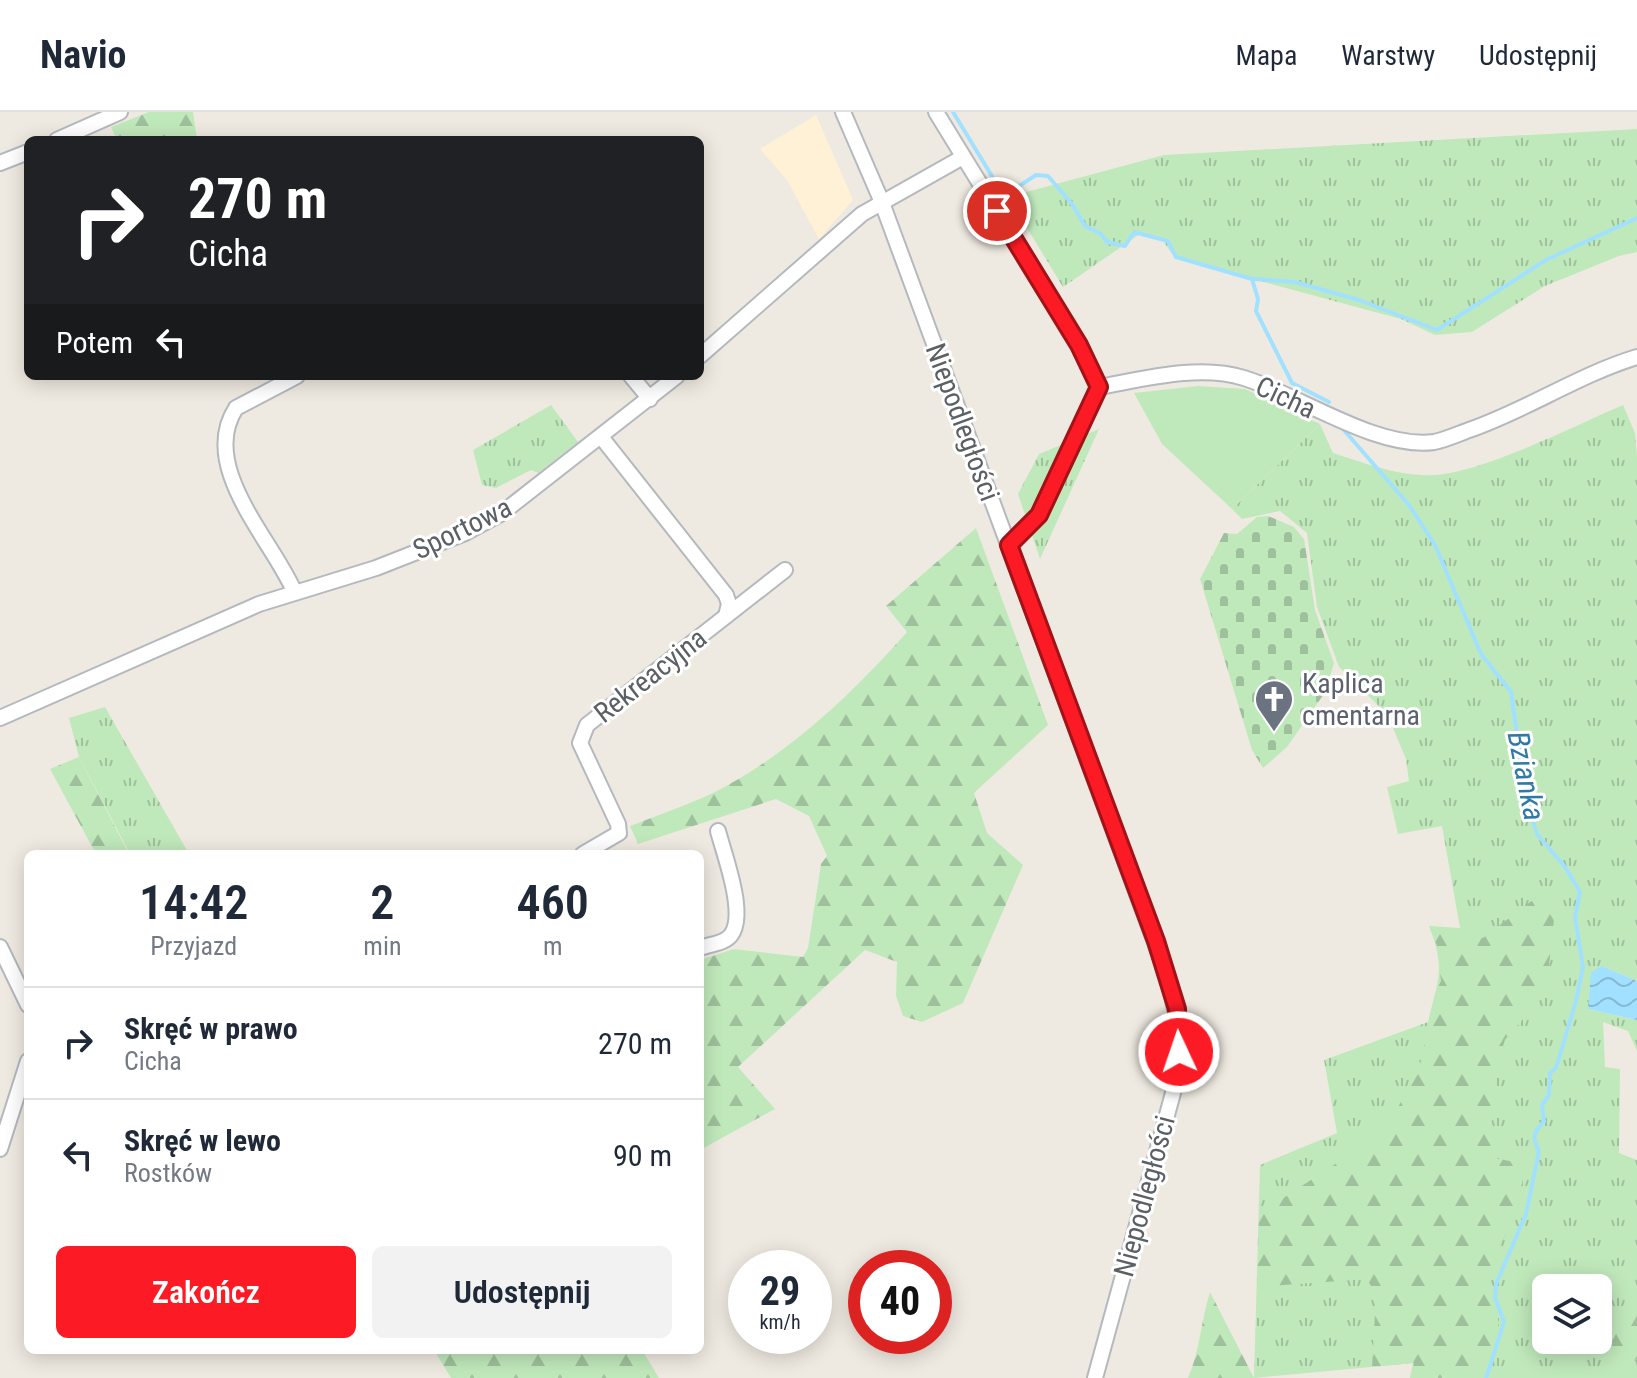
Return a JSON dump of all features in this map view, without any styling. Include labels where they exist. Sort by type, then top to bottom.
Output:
[{"type":"street","points":[[66,136],[120,112]]},
{"type":"street","name":"Niepodległości","points":[[843,112],[881,200],[1156,941],[1177,1009],[1180,1032],[1173,1093],[1095,1378]]},
{"type":"street","points":[[936,112],[1079,345],[1099,387],[1039,515],[1009,545]]},
{"type":"street","points":[[0,163],[24,154]]},
{"type":"street","points":[[704,353],[881,200],[963,157]]},
{"type":"street","name":"Cicha","points":[[1099,387],[1193,374],[1241,377],[1331,418],[1402,439],[1433,442],[1481,426],[1604,368],[1637,357]]},
{"type":"street","points":[[289,380],[236,408],[226,452],[234,487],[279,560],[294,591]]},
{"type":"street","points":[[634,380],[650,399]]},
{"type":"street","name":"Sportowa","points":[[0,718],[294,591],[376,568],[465,533],[502,513],[602,438],[672,380]]},
{"type":"street","name":"Rekreacyjna","points":[[602,438],[726,595],[729,604],[726,616]]},
{"type":"street","name":"Rekreacyjna","points":[[590,850],[619,833],[618,824],[580,743],[587,725],[785,570]]},
{"type":"street","points":[[704,947],[727,940],[735,930],[739,910],[718,831]]},
{"type":"street","points":[[0,947],[24,997]]},
{"type":"street","points":[[0,1149],[24,1074]]},
{"type":"shaded area","points":[[816,115],[853,200],[819,239],[787,180],[760,149]]},
{"type":"green space","points":[[149,112],[193,112],[196,136],[115,136],[111,127]]},
{"type":"green space","points":[[1637,129],[1637,252],[1619,256],[1545,286],[1472,332],[1435,335],[1401,319],[1175,258],[1163,241],[1140,234],[1063,287],[1008,197],[1164,155]]},
{"type":"green space","points":[[1198,386],[1245,389],[1320,424],[1232,509],[1162,444],[1134,393]]},
{"type":"green space","points":[[551,405],[578,442],[538,473],[531,470],[496,488],[482,485],[473,450]]},
{"type":"green space","points":[[1623,405],[1635,433],[1637,981],[1602,966],[1588,1009],[1637,1020],[1637,1051],[1628,1031],[1603,1022],[1605,1067],[1620,1069],[1619,1153],[1637,1160],[1637,1378],[1410,1378],[1413,1363],[1254,1378],[1260,1165],[1337,1133],[1324,1060],[1428,1022],[1439,974],[1429,926],[1460,928],[1442,826],[1398,834],[1387,787],[1409,781],[1406,759],[1387,714],[1339,667],[1317,607],[1307,533],[1280,511],[1242,519],[1232,509],[1320,424],[1333,453],[1396,472],[1421,475],[1478,466]]},
{"type":"green space","points":[[1099,429],[1040,559],[1018,494],[1039,454]]},
{"type":"green space","points":[[1268,516],[1294,527],[1304,539],[1315,610],[1334,663],[1326,691],[1287,747],[1263,768],[1252,750],[1200,579],[1224,533],[1237,534],[1257,517]]},
{"type":"green space","points":[[976,528],[1048,725],[974,793],[987,833],[1023,865],[963,1003],[922,1022],[903,1016],[896,996],[897,962],[865,950],[738,1067],[775,1109],[704,1148],[704,959],[734,949],[803,957],[808,948],[821,864],[827,856],[809,816],[776,799],[638,844],[630,826],[705,797],[742,777],[818,721],[907,632],[886,606]]},
{"type":"green space","points":[[105,707],[187,850],[128,850],[79,757],[69,718]]},
{"type":"green space","points":[[79,757],[127,850],[94,850],[50,769]]},
{"type":"green space","points":[[1538,896],[1556,901],[1546,993],[1503,1042],[1497,1067],[1490,1138],[1494,1158],[1525,1164],[1518,1214],[1499,1246],[1488,1281],[1499,1323],[1479,1378],[1410,1378],[1414,1363],[1372,1367],[1376,1295],[1367,1279],[1257,1287],[1259,1214],[1343,1159],[1392,1119],[1420,1065],[1435,993],[1441,981],[1437,946],[1429,926],[1460,929],[1483,938]]},
{"type":"green space","points":[[1210,1292],[1254,1378],[1188,1378]]},
{"type":"green space","points":[[1637,1302],[1637,1359],[1607,1378],[1602,1354],[1612,1354],[1612,1311]]},
{"type":"green space","points":[[436,1354],[644,1354],[659,1378],[451,1378]]},
{"type":"water","points":[[1602,966],[1637,981],[1637,1020],[1588,1009],[1591,972]]},
{"type":"waterway","name":"Bzianka","points":[[953,112],[1004,196],[1036,175],[1048,176],[1072,204],[1085,226],[1101,234],[1107,242],[1125,246],[1134,232],[1168,241],[1176,257],[1252,279],[1258,299],[1256,311],[1292,383],[1329,402]]},
{"type":"waterway","points":[[1254,279],[1295,282],[1359,300],[1437,330],[1546,260],[1637,218]]},
{"type":"waterway","name":"Bzianka","points":[[1343,429],[1409,505],[1435,545],[1481,654],[1511,692],[1526,798],[1537,834],[1565,867],[1580,892],[1575,917],[1583,967],[1556,1068],[1550,1073],[1549,1095],[1542,1105],[1544,1122],[1535,1135],[1539,1151],[1526,1214],[1496,1284],[1495,1298],[1504,1322],[1486,1378]]},
{"type":"place","name":"Kaplica cmentarna","points":[[1274,733]]},
{"type":"route","points":[[997,211],[1079,345],[1099,387],[1039,515],[1009,545],[1156,941],[1177,1009],[1179,1052]]}]
